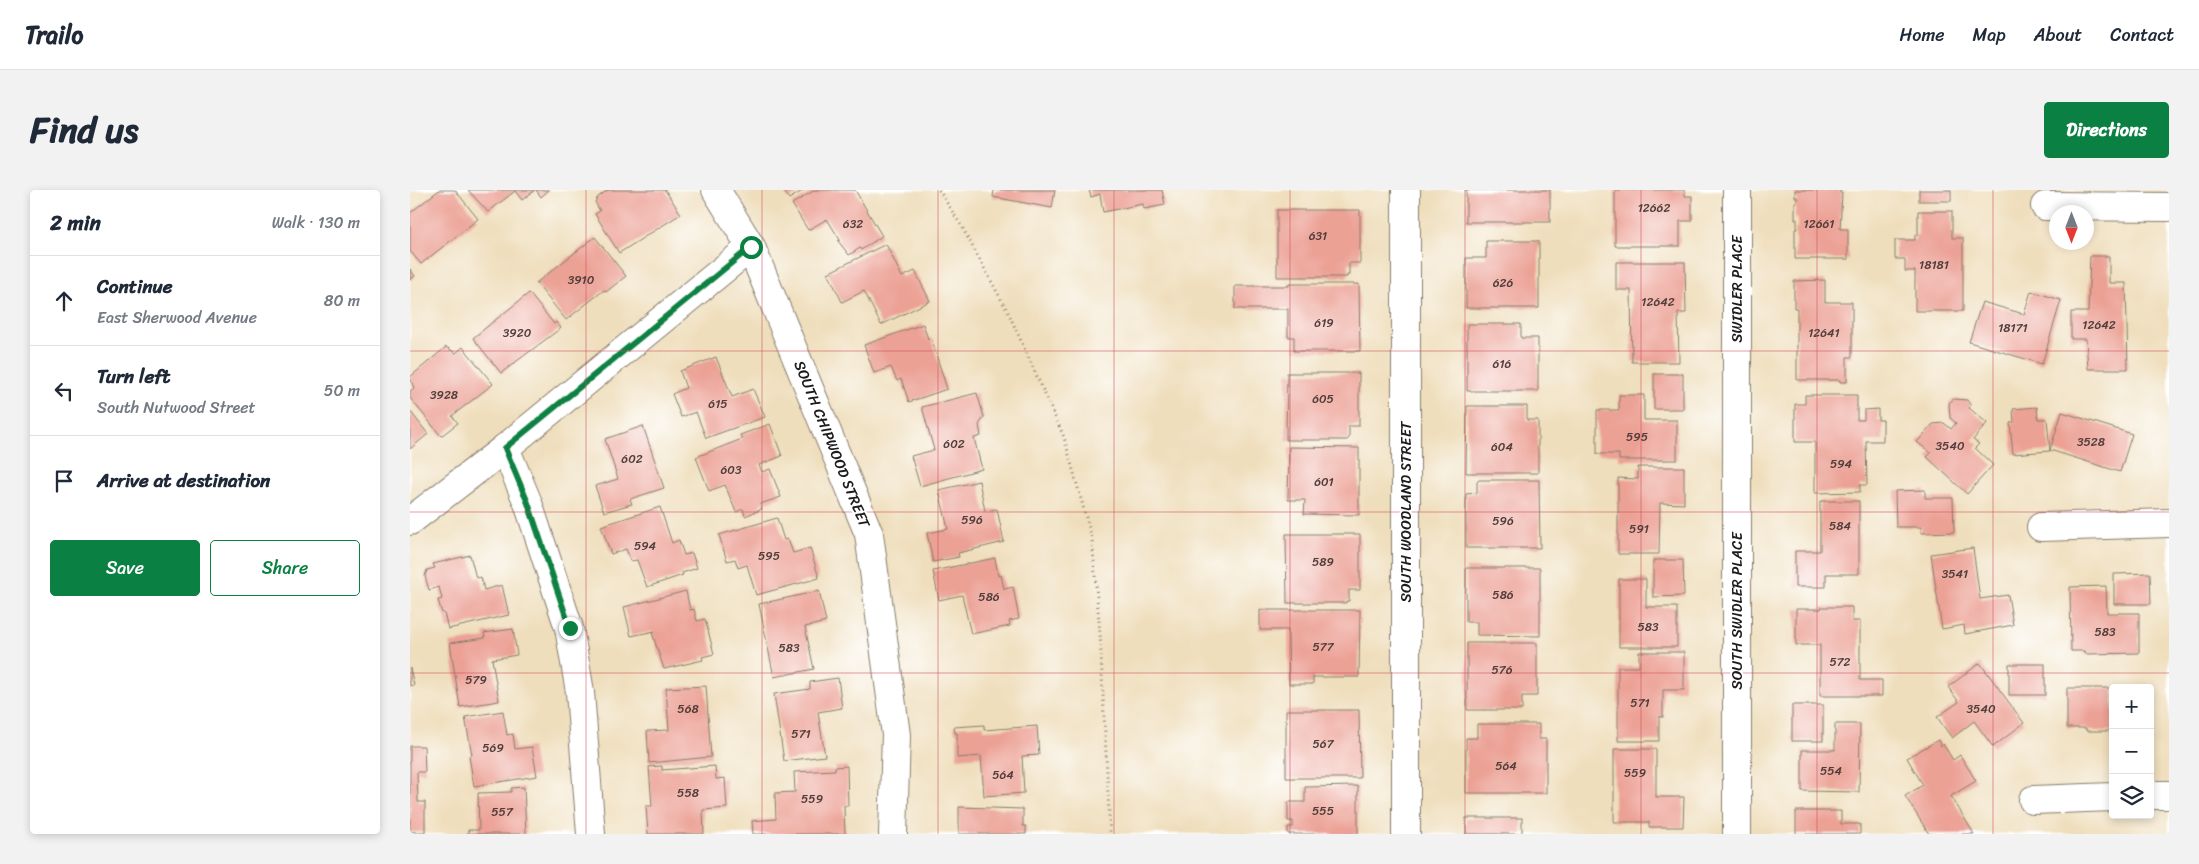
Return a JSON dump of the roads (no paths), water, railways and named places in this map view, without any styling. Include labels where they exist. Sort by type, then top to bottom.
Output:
[{"type":"street","name":"SOUTH CHIPWOOD STREET","points":[[716,190],[751,247],[869,534],[896,735],[893,834]]},
{"type":"street","name":"SOUTH WOODLAND STREET","points":[[1406,190],[1406,834]]},
{"type":"street","name":"SWIDLER PLACE","points":[[1736,388],[1738,190]]},
{"type":"street","points":[[2045,206],[2169,208]]},
{"type":"street","points":[[410,521],[505,448],[751,247]]},
{"type":"street","name":"SOUTH SWIDLER PLACE","points":[[1736,388],[1738,834]]},
{"type":"street","points":[[505,448],[528,503],[570,628],[580,692],[591,834]]},
{"type":"street","points":[[2041,527],[2169,523]]},
{"type":"street","points":[[2154,795],[2169,795]]},
{"type":"street","points":[[2033,800],[2109,797]]}]
